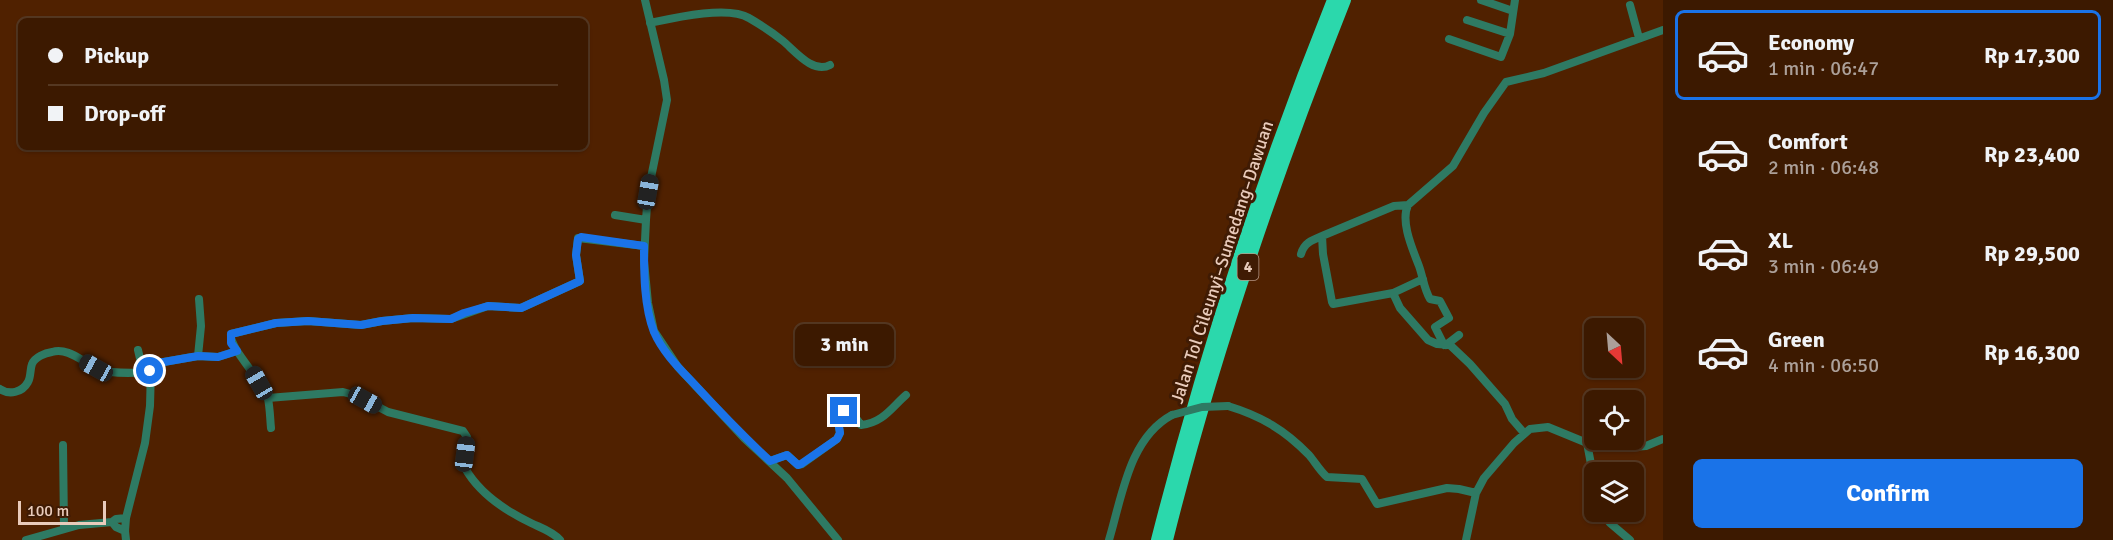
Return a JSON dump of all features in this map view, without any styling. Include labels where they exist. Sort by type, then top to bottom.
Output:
[{"type":"highway","name":"Jalan Tol Cileunyi–Sumedang–Dawuan","points":[[1157,540],[1203,370],[1281,136],[1334,0]]},
{"type":"highway","name":"Jalan Tol Cileunyi–Sumedang–Dawuan","points":[[1167,540],[1212,374],[1292,139],[1345,0]]},
{"type":"street","points":[[645,0],[667,99],[652,172],[644,246],[648,303],[652,324],[657,337],[673,361],[744,438],[787,478],[837,540]]},
{"type":"street","points":[[1480,0],[1513,11]]},
{"type":"street","points":[[1449,39],[1501,57],[1510,34],[1515,0]]},
{"type":"street","points":[[1630,5],[1639,38]]},
{"type":"street","points":[[650,23],[680,16],[714,13],[745,16],[781,39],[809,63],[825,67],[830,65]]},
{"type":"street","points":[[1467,20],[1510,34]]},
{"type":"street","points":[[1445,345],[1435,327],[1449,318],[1440,301],[1430,298],[1410,245],[1406,210],[1408,205],[1453,166],[1484,113],[1506,82],[1544,73],[1663,30]]},
{"type":"street","points":[[1301,254],[1305,246],[1322,236],[1389,208],[1408,205]]},
{"type":"street","points":[[615,215],[646,220]]},
{"type":"street","points":[[1322,236],[1323,254],[1333,304],[1393,293],[1423,279]]},
{"type":"street","points":[[271,428],[268,398],[251,368],[231,343],[231,334],[276,323],[308,321],[361,325],[413,318],[451,319],[488,306],[521,308],[580,281],[576,255],[578,238],[644,246]]},
{"type":"street","points":[[1393,293],[1400,308],[1423,335],[1432,342],[1450,345],[1477,372],[1505,404],[1512,419],[1524,433]]},
{"type":"street","points":[[198,356],[201,326],[199,299]]},
{"type":"street","points":[[1445,345],[1459,334]]},
{"type":"street","points":[[0,388],[12,393],[22,388],[28,381],[32,364],[45,354],[58,350],[101,370],[150,372]]},
{"type":"street","points":[[138,350],[142,367],[150,372]]},
{"type":"street","points":[[126,535],[126,518],[144,453],[152,367],[158,363],[198,356],[218,357],[237,351]]},
{"type":"street","points":[[268,398],[343,392],[358,396],[388,412],[464,431],[467,437],[465,468],[478,486],[499,504],[529,523],[550,532],[560,540]]},
{"type":"street","points":[[770,461],[787,455],[798,465],[801,464],[837,439],[840,433],[837,415],[839,412],[852,413],[861,425],[866,425],[891,412],[906,395]]},
{"type":"street","points":[[1109,540],[1131,464],[1151,431],[1159,422],[1173,415],[1202,407],[1228,406],[1249,413],[1279,428],[1294,439],[1327,477],[1362,479],[1377,504],[1447,488],[1476,493]]},
{"type":"street","points":[[1466,540],[1476,493],[1484,478],[1524,433],[1536,427],[1548,427],[1584,442]]},
{"type":"street","points":[[1644,446],[1663,439]]},
{"type":"street","points":[[63,445],[64,528]]},
{"type":"street","points":[[26,540],[64,528],[126,518]]},
{"type":"street","points":[[112,522],[126,535]]},
{"type":"street","points":[[1609,522],[1630,540]]},
{"type":"route","points":[[150,371],[153,365],[158,363],[198,356],[218,357],[237,351],[231,343],[231,334],[276,323],[308,321],[368,325],[382,321],[413,318],[451,319],[488,306],[514,309],[528,306],[580,281],[576,245],[578,238],[581,237],[644,246],[648,303],[657,337],[678,367],[723,417],[770,461],[787,455],[798,465],[801,464],[837,439],[840,433],[837,415],[844,411]]}]
